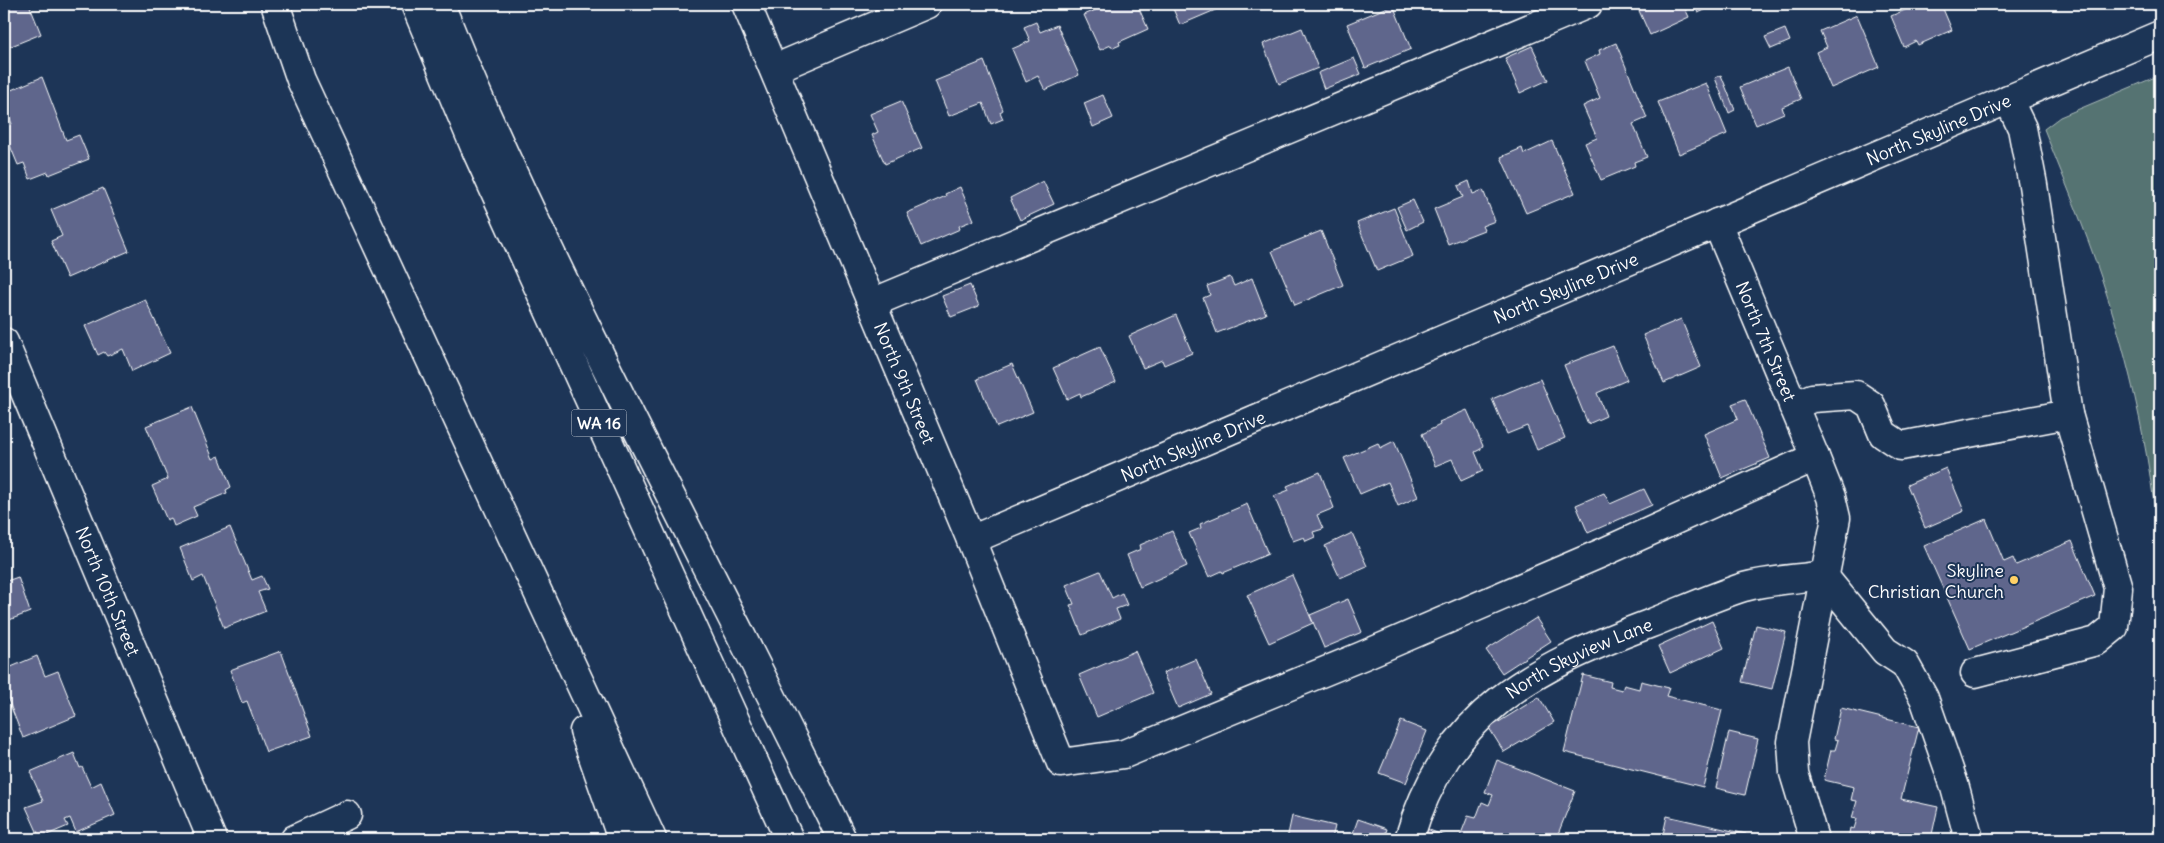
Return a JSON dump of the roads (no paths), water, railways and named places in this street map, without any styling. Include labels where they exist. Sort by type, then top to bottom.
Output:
[{"type":"main road","points":[[275,4],[301,80],[652,839]]},
{"type":"main road","name":"WA 16","points":[[415,4],[481,161],[789,839]]},
{"type":"main road","points":[[440,4],[486,115],[590,334],[781,713],[842,839]]},
{"type":"main road","name":"North 9th Street","points":[[746,4],[971,540],[1061,764],[1124,754],[1362,656],[1595,556],[1815,457]]},
{"type":"main road","points":[[774,69],[927,4]]},
{"type":"main road","points":[[872,303],[1588,4]]},
{"type":"main road","name":"North Skyline Drive","points":[[971,540],[2160,35]]},
{"type":"main road","points":[[1975,673],[2097,641],[2114,626],[2118,588],[2068,414],[2034,185],[2022,128],[2008,99]]},
{"type":"main road","name":"North 7th Street","points":[[1717,223],[1831,496],[1836,518],[1823,575],[1792,742],[1794,773],[1814,839]]},
{"type":"main road","name":"North 10th Street","points":[[4,342],[212,839]]},
{"type":"main road","points":[[1793,406],[1812,398],[1856,395],[1870,405],[1883,434],[1901,446],[2068,414]]},
{"type":"main road","points":[[1823,575],[1886,650],[1905,664],[1924,698],[1954,784],[1969,839]]},
{"type":"main road","name":"North Skyview Lane","points":[[1410,839],[1417,815],[1434,776],[1458,739],[1495,703],[1542,671],[1598,642],[1746,587],[1823,575]]},
{"type":"main road","points":[[530,578],[622,839]]},
{"type":"main road","points":[[296,839],[347,815]]},
{"type":"place","name":"Skyline Christian Church","points":[[2014,580]]}]
